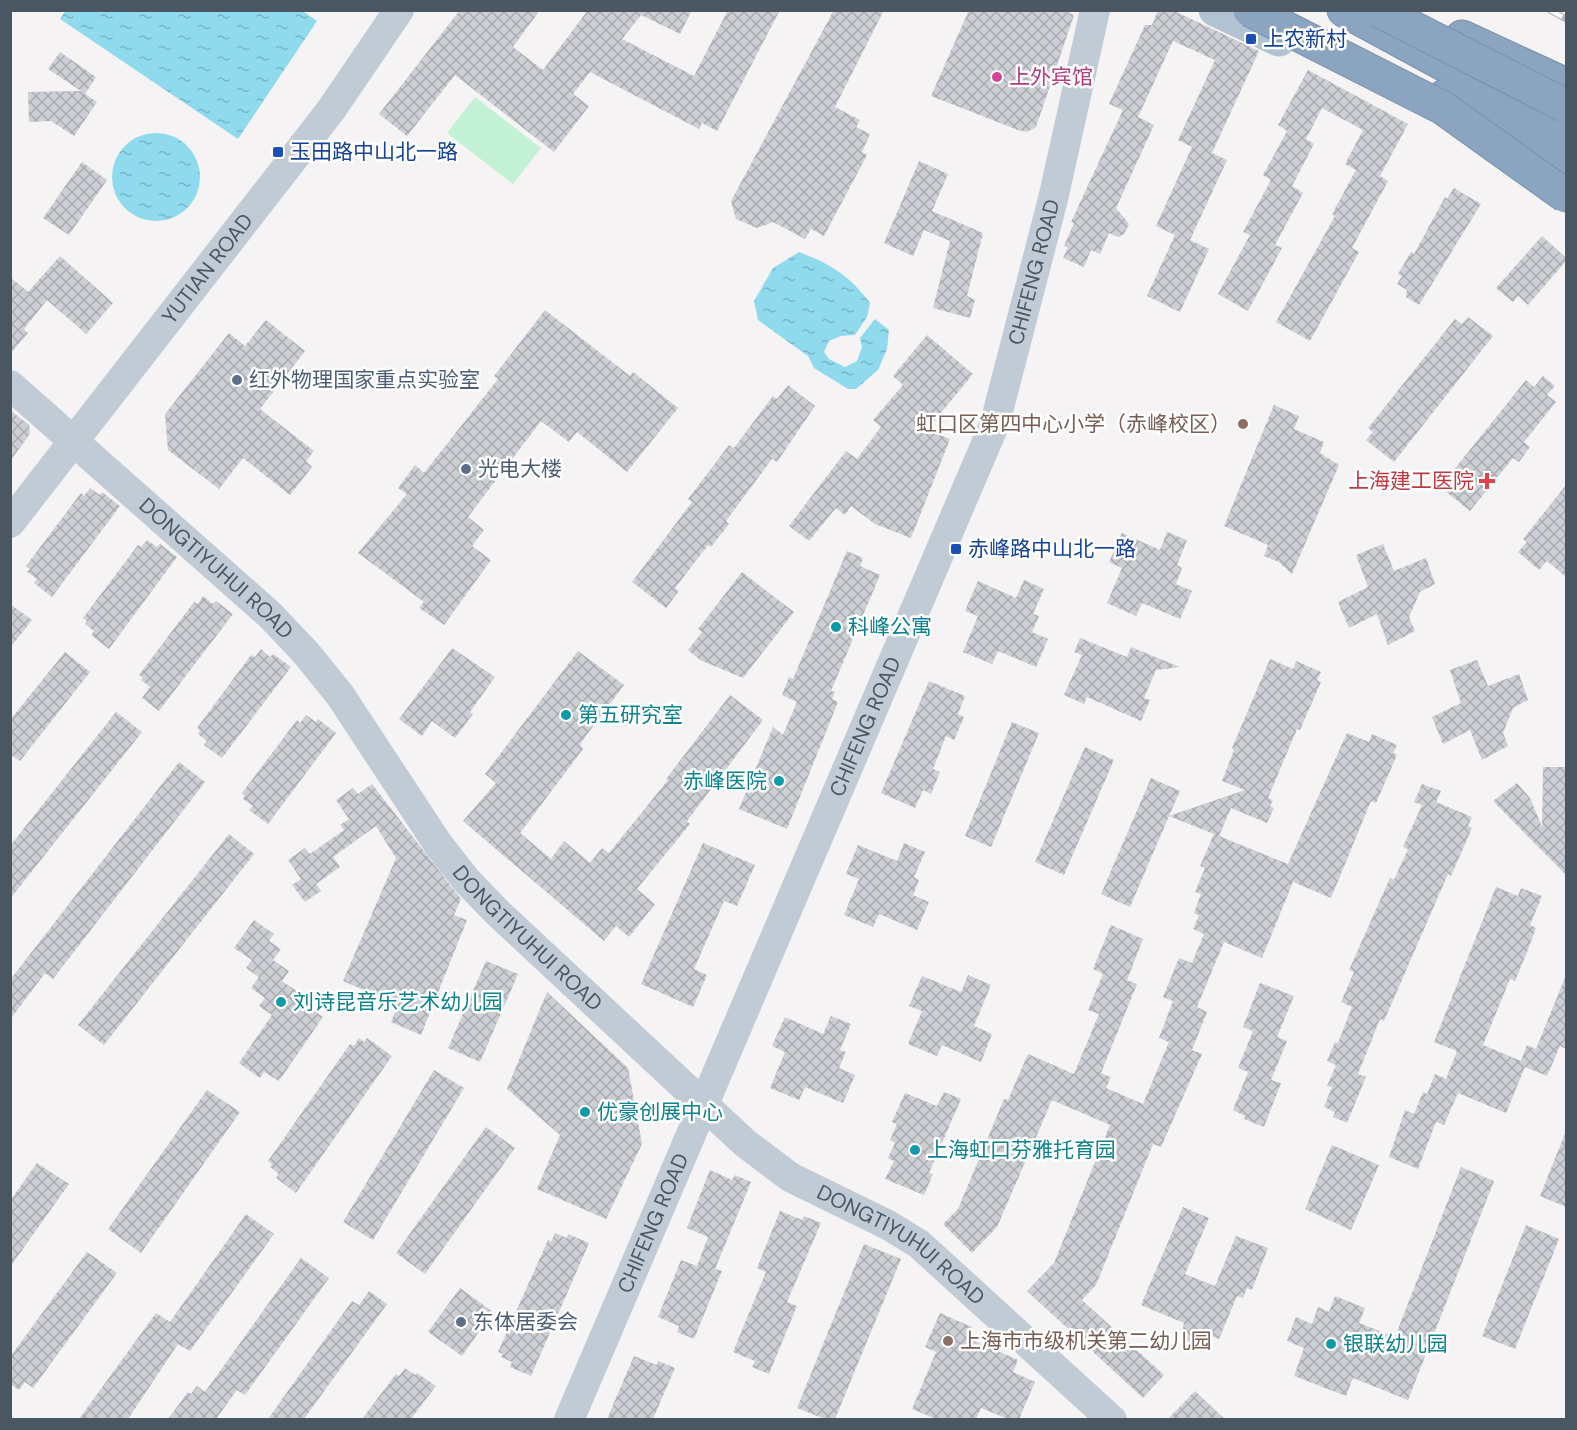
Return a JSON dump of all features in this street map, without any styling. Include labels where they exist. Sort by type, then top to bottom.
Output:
[{"type":"highway","points":[[1250,10],[1443,108],[1566,196]]},
{"type":"highway","points":[[1288,10],[1482,116],[1566,166]]},
{"type":"highway","points":[[1344,10],[1462,74],[1566,138]]},
{"type":"highway","points":[[1378,10],[1566,106]]},
{"type":"highway","points":[[1402,10],[1566,85]]},
{"type":"main road","points":[[1215,10],[1433,114],[1566,188]]},
{"type":"main road","points":[[1385,10],[1497,64],[1566,106]]},
{"type":"street","name":"YUTIAN ROAD","points":[[10,523],[331,110],[399,10]]},
{"type":"street","name":"CHIFENG ROAD","points":[[569,1419],[995,423],[1045,232],[1095,10]]},
{"type":"street","name":"DONGTIYUHUI ROAD","points":[[10,385],[261,608],[299,646],[340,695],[438,844],[498,913],[745,1143],[790,1177],[888,1225],[919,1244],[1112,1419]]},
{"type":"green space","points":[[475,97],[541,148],[513,184],[447,133]]},
{"type":"water","points":[[66,10],[301,10],[317,21],[238,139],[60,19]]},
{"type":"water","points":[[156,133],[173,136],[187,146],[197,160],[200,177],[197,194],[187,208],[173,218],[156,221],[139,218],[125,208],[115,194],[112,177],[115,160],[125,146],[139,136]]},
{"type":"water","points":[[799,252],[839,272],[855,285],[870,303],[867,317],[855,335],[841,336],[829,341],[824,352],[829,359],[845,367],[857,361],[862,347],[860,338],[875,319],[889,330],[887,349],[878,370],[856,389],[848,389],[814,368],[808,356],[758,320],[754,301],[773,268]]},
{"type":"building","points":[[460,10],[540,10],[513,47],[543,70],[588,10],[692,10],[680,34],[641,15],[622,39],[694,76],[728,10],[780,10],[717,131],[702,123],[699,129],[590,72],[573,94],[589,106],[554,152],[455,75],[407,136],[379,114]]},
{"type":"building","points":[[834,10],[884,10],[835,107],[860,120],[856,127],[870,134],[862,152],[867,155],[824,236],[811,229],[805,239],[773,222],[757,228],[736,219],[731,201]]},
{"type":"building","name":"上外宾馆","points":[[969,10],[1063,10],[1074,15],[1036,127],[1027,132],[931,96]]},
{"type":"building","points":[[1158,10],[1172,10],[1259,51],[1212,153],[1227,160],[1190,240],[1209,249],[1180,312],[1147,296],[1175,235],[1156,226],[1192,147],[1178,140],[1215,60],[1173,41],[1138,117],[1154,125],[1116,208],[1129,224],[1124,234],[1118,237],[1109,233],[1100,254],[1091,250],[1084,267],[1063,258],[1068,248],[1064,246],[1074,223],[1071,222],[1123,110],[1109,104],[1145,25],[1152,25]]},
{"type":"building","points":[[60,52],[96,77],[85,94],[97,102],[74,136],[51,121],[29,122],[28,92],[81,91],[48,69]]},
{"type":"building","points":[[1308,70],[1408,124],[1380,176],[1388,181],[1352,248],[1359,252],[1310,341],[1276,322],[1335,216],[1332,214],[1356,170],[1345,164],[1363,130],[1322,108],[1306,139],[1314,144],[1292,186],[1303,193],[1275,245],[1282,248],[1248,311],[1218,294],[1250,235],[1243,232],[1271,180],[1263,175],[1287,131],[1278,125]]},
{"type":"building","points":[[919,161],[948,174],[932,211],[983,233],[967,296],[975,300],[970,318],[933,308],[950,241],[924,230],[913,256],[884,243]]},
{"type":"building","points":[[82,162],[107,180],[69,235],[43,218]]},
{"type":"building","points":[[1454,188],[1481,204],[1419,305],[1406,297],[1407,290],[1397,284],[1402,276],[1398,274],[1411,252],[1414,254],[1445,197],[1447,199]]},
{"type":"building","points":[[1542,236],[1566,258],[1566,261],[1528,305],[1518,296],[1513,302],[1496,288]]},
{"type":"building","points":[[60,256],[113,303],[86,334],[47,300],[24,329],[28,333],[10,354],[10,277],[28,292]]},
{"type":"building","name":"光电大楼","points":[[545,310],[630,376],[633,372],[678,408],[627,472],[577,432],[569,442],[541,421],[468,517],[484,530],[472,546],[491,560],[444,625],[419,608],[424,602],[358,553],[407,494],[398,488],[415,465],[424,473],[498,379],[494,376]]},
{"type":"building","points":[[1468,317],[1493,336],[1394,462],[1366,440],[1373,432],[1368,428],[1455,319],[1462,324]]},
{"type":"building","name":"红外物理国家重点实验室","points":[[266,320],[305,351],[260,409],[314,451],[306,461],[312,467],[290,495],[243,458],[219,489],[168,450],[165,414],[229,333],[245,346]]},
{"type":"building","points":[[927,335],[973,374],[927,430],[950,439],[911,538],[875,524],[851,506],[845,515],[836,508],[809,541],[789,526],[846,451],[857,459],[881,427],[873,420],[903,385],[893,376]]},
{"type":"building","points":[[1543,376],[1555,386],[1547,395],[1556,402],[1524,442],[1530,447],[1519,462],[1513,458],[1470,511],[1440,487],[1526,380],[1534,387]]},
{"type":"building","points":[[788,385],[815,406],[777,462],[772,459],[726,521],[729,524],[711,547],[708,545],[675,588],[679,591],[666,608],[632,582],[692,502],[688,499],[729,445],[734,448],[773,396],[777,399]]},
{"type":"building","points":[[1274,405],[1299,416],[1294,429],[1324,442],[1320,453],[1339,465],[1292,574],[1279,562],[1264,556],[1268,545],[1224,526]]},
{"type":"building","points":[[10,410],[29,425],[30,434],[10,461]]},
{"type":"building","points":[[1566,485],[1566,577],[1547,561],[1539,570],[1518,552],[1527,542],[1523,539]]},
{"type":"building","points":[[90,488],[100,495],[102,492],[120,506],[52,597],[34,583],[37,579],[27,572],[30,569],[26,566],[81,493],[84,496]]},
{"type":"building","points":[[1167,532],[1187,540],[1177,565],[1182,568],[1176,584],[1192,591],[1180,619],[1142,603],[1136,616],[1107,603],[1122,568],[1109,562],[1122,533],[1160,550]]},
{"type":"building","points":[[147,540],[157,547],[160,544],[177,557],[109,649],[91,635],[94,631],[85,624],[87,621],[83,618],[138,545],[141,547]]},
{"type":"building","points":[[1383,544],[1394,571],[1426,558],[1435,584],[1420,592],[1409,617],[1415,631],[1388,645],[1377,614],[1349,628],[1338,602],[1368,587],[1356,555]]},
{"type":"building","points":[[847,551],[863,558],[860,566],[880,575],[831,691],[835,692],[832,699],[838,702],[787,829],[739,809],[773,727],[783,735],[797,702],[782,695],[789,677],[793,679]]},
{"type":"building","points":[[742,572],[794,612],[743,678],[700,660],[688,650],[702,632],[698,629]]},
{"type":"building","points":[[1024,580],[1044,589],[1033,614],[1039,616],[1032,632],[1048,639],[1036,667],[998,651],[992,664],[963,652],[978,616],[965,611],[978,581],[1016,598]]},
{"type":"building","points":[[203,596],[213,604],[216,601],[233,614],[159,711],[142,698],[150,687],[141,680],[143,677],[139,675],[194,602],[198,604]]},
{"type":"building","points":[[10,604],[32,620],[10,648]]},
{"type":"building","points":[[1080,638],[1127,657],[1131,647],[1180,667],[1156,670],[1144,698],[1150,700],[1141,721],[1087,697],[1084,704],[1064,695],[1082,655],[1074,652]]},
{"type":"building","points":[[452,648],[495,677],[470,712],[473,714],[455,738],[432,721],[422,736],[399,719]]},
{"type":"building","points":[[261,649],[270,657],[273,654],[291,667],[222,758],[204,745],[207,741],[198,734],[200,731],[197,728],[251,655],[255,657]]},
{"type":"building","points":[[578,651],[624,685],[580,744],[583,749],[520,833],[551,859],[564,841],[590,863],[602,848],[609,853],[668,780],[666,779],[730,695],[763,720],[687,821],[690,824],[637,889],[655,904],[629,937],[616,926],[604,941],[463,821],[496,783],[485,774]]},
{"type":"building","points":[[65,652],[90,672],[20,761],[10,754],[10,720]]},
{"type":"building","points":[[1270,659],[1293,669],[1296,661],[1321,672],[1317,680],[1321,682],[1300,730],[1297,729],[1268,798],[1273,800],[1270,806],[1274,808],[1267,823],[1231,808],[1219,836],[1288,864],[1347,733],[1369,742],[1372,734],[1397,745],[1393,753],[1397,755],[1376,803],[1371,801],[1331,898],[1293,882],[1262,958],[1224,942],[1197,1007],[1207,1012],[1192,1050],[1202,1054],[1161,1147],[1153,1144],[1096,1285],[1082,1300],[1164,1375],[1143,1398],[1027,1291],[1054,1263],[1110,1125],[1052,1100],[997,1227],[972,1253],[943,1224],[958,1209],[1004,1099],[1008,1100],[1028,1054],[1074,1074],[1099,1014],[1088,1010],[1103,974],[1093,969],[1111,925],[1143,939],[1127,980],[1137,984],[1101,1073],[1111,1077],[1106,1088],[1143,1104],[1169,1042],[1159,1038],[1173,1001],[1163,997],[1179,958],[1192,963],[1204,934],[1193,929],[1199,915],[1194,913],[1201,894],[1195,892],[1205,868],[1200,866],[1214,834],[1169,816],[1245,790],[1222,781],[1234,750],[1232,748]]},
{"type":"building","points":[[1477,660],[1488,686],[1519,674],[1528,700],[1513,708],[1503,733],[1508,746],[1482,760],[1470,730],[1443,744],[1432,717],[1461,703],[1450,670]]},
{"type":"building","points":[[929,681],[965,696],[958,714],[964,717],[954,740],[946,736],[933,769],[940,772],[931,794],[923,790],[915,808],[881,793]]},
{"type":"building","points":[[116,712],[142,732],[10,899],[10,846]]},
{"type":"building","points":[[306,715],[316,722],[318,719],[336,733],[268,824],[249,810],[253,806],[243,799],[245,796],[242,793],[297,720],[300,723]]},
{"type":"building","points":[[1012,722],[1039,733],[991,847],[965,836]]},
{"type":"building","points":[[1085,747],[1114,760],[1064,875],[1035,862]]},
{"type":"building","points":[[179,762],[205,782],[53,979],[45,973],[10,1020],[10,980]]},
{"type":"building","points":[[1543,767],[1566,767],[1566,875],[1493,801],[1517,783],[1530,798],[1542,827]]},
{"type":"building","points":[[1151,778],[1180,791],[1130,907],[1101,894]]},
{"type":"building","points":[[372,784],[461,899],[454,915],[467,920],[421,1035],[391,1022],[398,1005],[343,981],[396,858],[376,826],[333,857],[340,867],[316,884],[321,891],[305,902],[292,885],[301,879],[288,860],[305,848],[310,854],[344,830],[340,825],[349,819],[336,800],[353,788],[358,794]]},
{"type":"building","points":[[1422,784],[1441,791],[1436,802],[1472,817],[1468,826],[1472,828],[1451,876],[1448,874],[1384,1021],[1380,1019],[1358,1074],[1366,1077],[1347,1123],[1333,1117],[1335,1112],[1324,1107],[1332,1087],[1327,1086],[1336,1065],[1327,1061],[1335,1042],[1338,1043],[1352,1007],[1341,1002],[1354,972],[1349,970],[1390,878],[1394,880],[1408,849],[1403,847],[1422,805],[1414,802]]},
{"type":"building","points":[[229,834],[254,854],[104,1045],[78,1025]]},
{"type":"building","points":[[703,843],[755,865],[737,906],[724,901],[694,969],[707,975],[693,1007],[641,984]]},
{"type":"building","points":[[904,843],[925,852],[914,877],[919,880],[913,895],[929,902],[917,930],[879,914],[873,927],[844,915],[859,879],[846,874],[858,845],[897,861]]},
{"type":"building","points":[[1496,887],[1518,896],[1521,888],[1542,896],[1530,925],[1536,928],[1527,952],[1515,981],[1510,979],[1483,1045],[1521,1061],[1527,1045],[1536,1049],[1566,975],[1566,1049],[1560,1046],[1547,1076],[1525,1067],[1506,1113],[1458,1093],[1444,1125],[1436,1122],[1418,1169],[1389,1157],[1405,1110],[1414,1114],[1423,1092],[1427,1094],[1435,1074],[1446,1079],[1457,1051],[1434,1042]]},
{"type":"building","name":"刘诗昆音乐艺术幼儿园","points":[[254,920],[274,934],[269,941],[281,949],[273,960],[289,971],[282,981],[298,992],[294,997],[323,1017],[279,1081],[264,1072],[260,1078],[239,1063],[272,1015],[259,1006],[265,998],[251,988],[259,977],[246,968],[252,960],[234,948]]},
{"type":"building","points":[[486,961],[518,974],[480,1062],[448,1048]]},
{"type":"building","points":[[968,975],[991,985],[974,1026],[992,1034],[981,1062],[942,1045],[937,1056],[908,1044],[922,1011],[909,1006],[922,976],[961,992]]},
{"type":"building","points":[[1260,983],[1294,996],[1277,1037],[1287,1041],[1271,1080],[1281,1083],[1264,1127],[1244,1119],[1245,1116],[1233,1110],[1248,1072],[1238,1068],[1253,1031],[1243,1027]]},
{"type":"building","name":"优豪创展中心","points":[[547,992],[628,1068],[642,1144],[606,1219],[537,1189],[560,1135],[507,1089]]},
{"type":"building","points":[[831,1016],[851,1024],[840,1050],[846,1052],[839,1068],[855,1075],[843,1103],[805,1087],[799,1100],[770,1088],[785,1052],[772,1046],[785,1017],[823,1034]]},
{"type":"building","points":[[359,1038],[364,1042],[367,1038],[392,1056],[296,1193],[276,1178],[279,1174],[270,1167],[272,1164],[268,1161],[350,1044],[354,1046]]},
{"type":"building","points":[[434,1070],[464,1088],[373,1240],[343,1222]]},
{"type":"building","points":[[207,1090],[240,1112],[141,1253],[108,1229]]},
{"type":"building","name":"上海虹口芬雅托育园","points":[[944,1092],[961,1099],[929,1173],[933,1174],[924,1195],[885,1179],[894,1161],[888,1158],[895,1143],[890,1140],[897,1124],[892,1122],[905,1093],[937,1106]]},
{"type":"building","points":[[486,1127],[515,1148],[425,1274],[396,1253]]},
{"type":"building","points":[[1566,1131],[1566,1207],[1540,1196]]},
{"type":"building","points":[[1332,1145],[1379,1165],[1351,1230],[1305,1209]]},
{"type":"building","points":[[37,1163],[69,1184],[10,1267],[10,1201]]},
{"type":"building","points":[[1461,1167],[1494,1181],[1408,1400],[1353,1378],[1346,1396],[1294,1376],[1304,1348],[1287,1341],[1296,1317],[1312,1324],[1318,1307],[1329,1312],[1335,1296],[1365,1308],[1359,1323],[1395,1337]]},
{"type":"building","points":[[710,1170],[732,1180],[735,1175],[751,1182],[715,1269],[722,1271],[694,1339],[677,1332],[679,1326],[658,1317],[681,1260],[697,1266],[708,1237],[687,1228]]},
{"type":"building","points":[[1183,1207],[1209,1218],[1185,1274],[1215,1286],[1236,1236],[1268,1248],[1252,1290],[1247,1288],[1243,1298],[1237,1296],[1219,1339],[1212,1336],[1204,1349],[1181,1340],[1184,1323],[1141,1305]]},
{"type":"building","points":[[780,1211],[802,1220],[804,1216],[821,1223],[787,1302],[797,1306],[769,1374],[752,1367],[755,1361],[733,1352],[766,1272],[757,1268]]},
{"type":"building","points":[[246,1214],[274,1234],[190,1351],[178,1344],[128,1419],[79,1419],[156,1313],[170,1322]]},
{"type":"building","points":[[1526,1225],[1559,1239],[1515,1349],[1482,1336]]},
{"type":"building","points":[[555,1233],[567,1238],[568,1234],[589,1243],[531,1376],[510,1367],[512,1362],[501,1357],[503,1354],[498,1352],[548,1240],[551,1242]]},
{"type":"building","points":[[864,1244],[901,1259],[835,1419],[825,1419],[797,1408]]},
{"type":"building","points":[[87,1252],[117,1273],[33,1388],[25,1382],[19,1390],[10,1384],[10,1357]]},
{"type":"building","points":[[301,1258],[329,1278],[245,1395],[237,1390],[216,1419],[168,1419],[188,1392],[191,1394],[197,1386],[205,1392]]},
{"type":"building","name":"东体居委会","points":[[460,1288],[493,1312],[462,1356],[428,1332]]},
{"type":"building","points":[[369,1291],[387,1304],[304,1419],[268,1419],[352,1301],[359,1305]]},
{"type":"building","points":[[940,1313],[972,1327],[968,1338],[1018,1360],[1013,1372],[1035,1382],[1019,1419],[1008,1419],[981,1408],[976,1419],[936,1419],[912,1409],[936,1352],[925,1347]]},
{"type":"building","points":[[634,1356],[657,1365],[658,1361],[675,1368],[653,1419],[607,1419]]},
{"type":"building","points":[[405,1368],[436,1386],[411,1419],[362,1419],[396,1374],[399,1376]]},
{"type":"building","points":[[1195,1391],[1225,1419],[1168,1419]]},
{"type":"railway","points":[[1550,10],[1566,19]]},
{"type":"place","name":"上农新村","points":[[1251,39]]},
{"type":"place","name":"上外宾馆","points":[[997,77]]},
{"type":"place","name":"玉田路中山北一路","points":[[278,152]]},
{"type":"place","name":"红外物理国家重点实验室","points":[[237,380]]},
{"type":"place","name":"虹口区第四中心小学（赤峰校区）","points":[[1243,424]]},
{"type":"place","name":"光电大楼","points":[[466,469]]},
{"type":"place","name":"上海建工医院","points":[[1487,481]]},
{"type":"place","name":"赤峰路中山北一路","points":[[956,549]]},
{"type":"place","name":"科峰公寓","points":[[836,627]]},
{"type":"place","name":"第五研究室","points":[[566,715]]},
{"type":"place","name":"赤峰医院","points":[[779,781]]},
{"type":"place","name":"刘诗昆音乐艺术幼儿园","points":[[281,1002]]},
{"type":"place","name":"优豪创展中心","points":[[585,1112]]},
{"type":"place","name":"上海虹口芬雅托育园","points":[[915,1150]]},
{"type":"place","name":"东体居委会","points":[[461,1322]]},
{"type":"place","name":"上海市市级机关第二幼儿园","points":[[948,1341]]},
{"type":"place","name":"银联幼儿园","points":[[1331,1344]]}]
